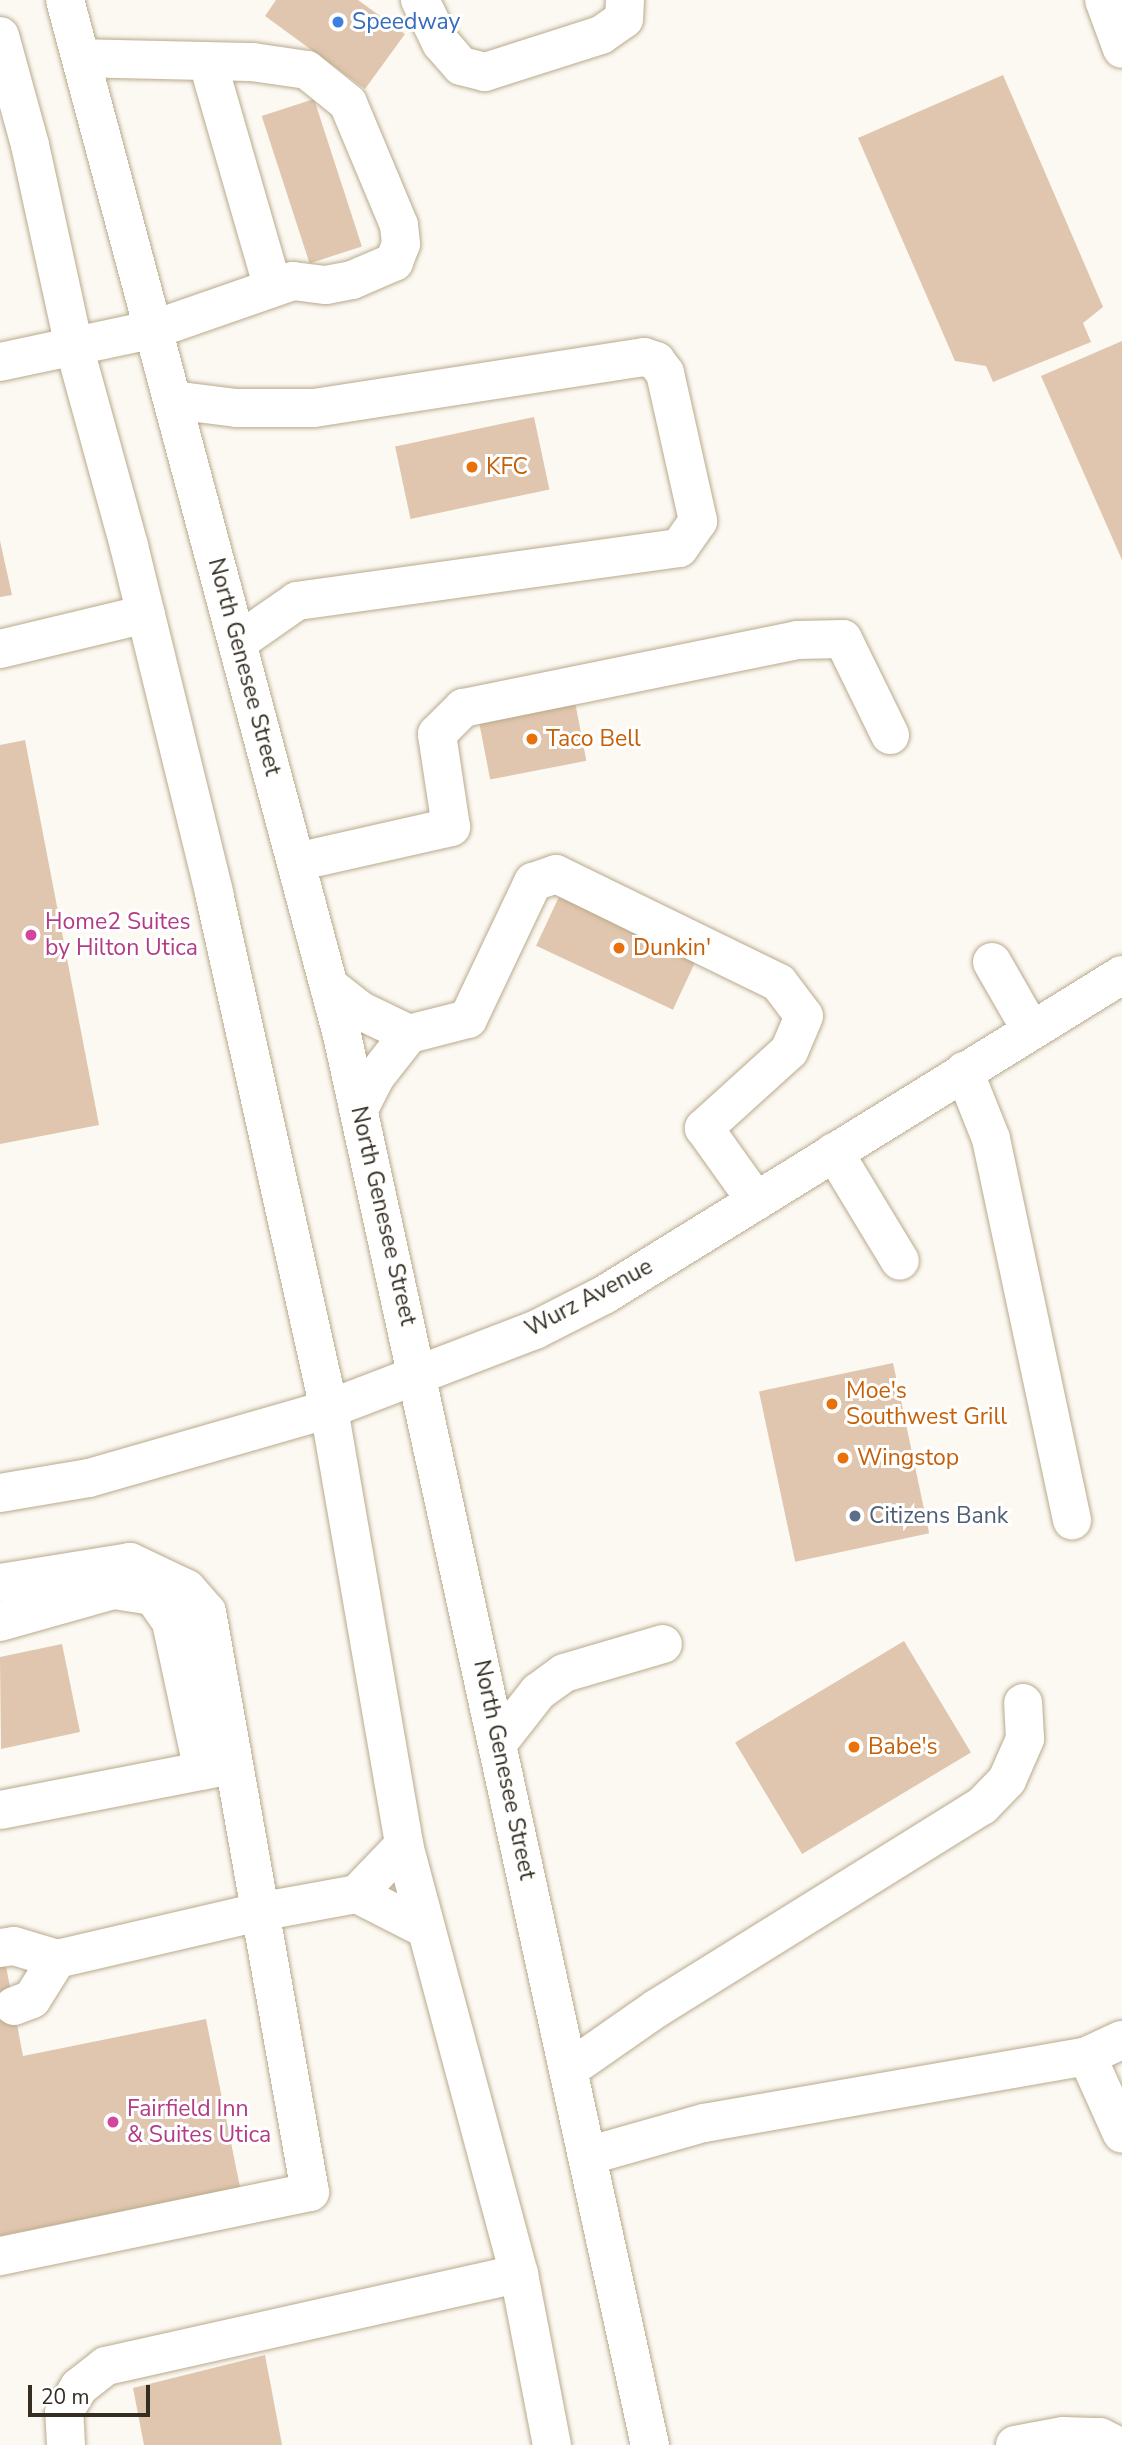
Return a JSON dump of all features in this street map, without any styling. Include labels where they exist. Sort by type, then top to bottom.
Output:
[{"type":"main road","name":"North Genesee Street","points":[[65,0],[238,642],[359,1109],[650,2445]]},
{"type":"main road","points":[[421,0],[441,43],[461,66],[485,72],[601,35],[624,19],[625,0]]},
{"type":"main road","points":[[1104,0],[1122,49]]},
{"type":"main road","points":[[0,36],[6,78],[146,614],[214,892],[328,1409],[404,1845],[519,2274],[552,2445]]},
{"type":"main road","points":[[0,362],[155,329],[272,285],[293,281],[326,285],[394,262],[401,244],[399,225],[348,103],[331,85],[307,70],[251,62],[81,58]]},
{"type":"main road","points":[[208,63],[272,285]]},
{"type":"main road","points":[[173,400],[236,408],[314,408],[645,357],[656,361],[665,373],[698,521],[679,548],[297,601],[238,642]]},
{"type":"main road","points":[[0,649],[146,614]]},
{"type":"main road","points":[[296,862],[451,827],[437,734],[463,708],[797,640],[844,639],[890,735]]},
{"type":"main road","points":[[359,1109],[376,1076],[409,1034],[468,1019],[533,882],[556,874],[779,983],[804,1016],[789,1051],[704,1128],[755,1201]]},
{"type":"main road","points":[[992,962],[1031,1030]]},
{"type":"main road","name":"Wurz Avenue","points":[[0,1493],[89,1478],[328,1409],[535,1330],[592,1301],[1122,975]]},
{"type":"main road","points":[[329,986],[361,1011],[409,1034]]},
{"type":"main road","points":[[964,1071],[991,1139],[1072,1520]]},
{"type":"main road","points":[[834,1152],[900,1261]]},
{"type":"main road","points":[[0,1583],[130,1562],[187,1589],[207,1612],[220,1767]]},
{"type":"main road","points":[[0,1622],[114,1590],[153,1596],[171,1622],[220,1767],[264,1911],[310,2192],[0,2256]]},
{"type":"main road","points":[[498,1743],[538,1692],[564,1673],[663,1644]]},
{"type":"main road","points":[[568,2070],[657,2008],[982,1807],[1007,1780],[1025,1739],[1023,1703]]},
{"type":"main road","points":[[0,1810],[220,1767]]},
{"type":"main road","points":[[0,1948],[14,1945],[57,1959],[264,1911],[357,1894],[404,1845]]},
{"type":"main road","points":[[357,1894],[426,1928]]},
{"type":"main road","points":[[14,2006],[33,1999],[57,1959]]},
{"type":"main road","points":[[587,2156],[704,2123],[1087,2056],[1122,2040]]},
{"type":"main road","points":[[1087,2056],[1122,2134]]},
{"type":"main road","points":[[66,2445],[64,2412],[79,2387],[106,2366],[519,2274]]},
{"type":"main road","points":[[1015,2445],[1063,2436],[1100,2437],[1116,2445]]},
{"type":"building","points":[[276,0],[358,0],[405,34],[365,89],[265,16]]},
{"type":"building","points":[[1003,75],[1103,307],[1083,323],[1091,342],[993,382],[986,366],[955,361],[858,138]]},
{"type":"building","points":[[314,99],[362,246],[310,263],[262,116]]},
{"type":"building","points":[[1122,341],[1122,560],[1041,376]]},
{"type":"building","name":"KFC","points":[[534,417],[549,489],[410,519],[395,447]]},
{"type":"building","points":[[0,541],[12,595],[0,597]]},
{"type":"building","name":"Taco Bell","points":[[574,697],[586,761],[490,780],[478,716]]},
{"type":"building","name":"Home2 Suites by Hilton Utica","points":[[25,740],[99,1125],[0,1144],[0,745]]},
{"type":"building","name":"Dunkin'","points":[[564,886],[701,950],[673,1010],[536,946]]},
{"type":"building","points":[[893,1363],[929,1533],[795,1562],[759,1391]]},
{"type":"building","name":"Babe's","points":[[904,1641],[971,1752],[802,1854],[735,1742]]},
{"type":"building","points":[[62,1644],[80,1732],[1,1749],[0,1657]]},
{"type":"building","name":"Fairfield Inn & Suites Utica","points":[[6,1966],[23,2056],[206,2019],[240,2187],[0,2236],[0,1967]]},
{"type":"building","points":[[265,2355],[282,2445],[144,2445],[133,2388]]},
{"type":"place","name":"Speedway","points":[[338,22]]},
{"type":"place","name":"KFC","points":[[472,467]]},
{"type":"place","name":"Taco Bell","points":[[532,739]]},
{"type":"place","name":"Home2 Suites by Hilton Utica","points":[[31,935]]},
{"type":"place","name":"Dunkin'","points":[[619,948]]},
{"type":"place","name":"Moe's Southwest Grill","points":[[832,1404]]},
{"type":"place","name":"Wingstop","points":[[843,1458]]},
{"type":"place","name":"Citizens Bank","points":[[855,1516]]},
{"type":"place","name":"Babe's","points":[[854,1747]]},
{"type":"place","name":"Fairfield Inn & Suites Utica","points":[[113,2122]]}]
